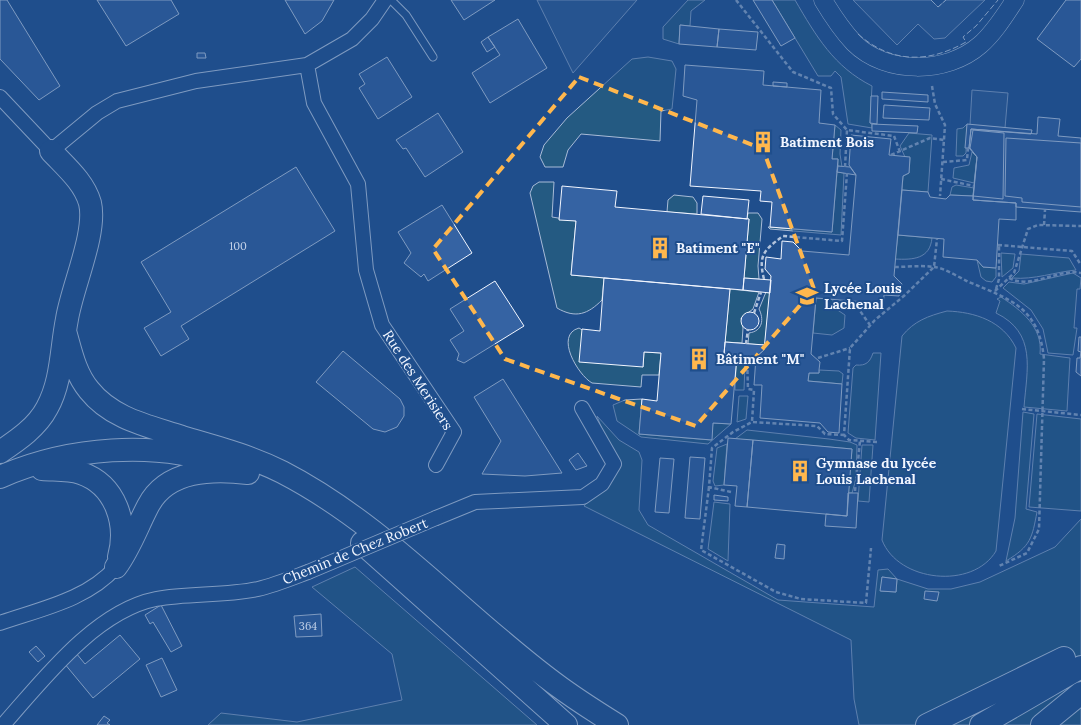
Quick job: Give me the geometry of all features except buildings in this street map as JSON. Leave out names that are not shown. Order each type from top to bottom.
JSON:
[{"type":"highway","points":[[0,452],[34,426],[48,407],[57,385],[65,331],[91,222],[90,204],[84,187],[51,151]]},
{"type":"highway","points":[[65,331],[80,377],[88,390],[104,405],[124,417],[237,454],[297,480],[347,512],[411,562],[555,684],[617,725]]},
{"type":"highway","points":[[0,461],[59,444],[110,437],[174,439],[237,454]]},
{"type":"highway","points":[[0,477],[25,468],[87,453],[133,451],[180,454],[212,461],[248,473],[292,494],[341,526],[377,555],[566,725]]},
{"type":"highway","points":[[25,468],[81,473],[100,483],[116,504],[121,522],[121,547],[116,567]]},
{"type":"highway","points":[[116,567],[131,545],[151,501],[166,485],[182,477],[200,473],[248,473]]},
{"type":"highway","points":[[927,725],[1075,658]]},
{"type":"highway","points":[[958,725],[1075,658]]},
{"type":"highway","points":[[981,725],[1075,658]]},
{"type":"highway","points":[[1042,725],[1081,693]]},
{"type":"street","points":[[0,97],[51,151],[97,113],[117,101],[196,81],[307,65],[352,39],[372,19],[386,0]]},
{"type":"street","points":[[823,0],[854,44],[867,54],[908,67],[931,66],[953,61],[968,53],[990,35],[1016,0]]},
{"type":"street","name":"Rue des Merisiers","points":[[307,65],[314,103],[358,184],[366,270],[382,324],[454,432],[436,465]]},
{"type":"street","name":"Chemin de Chez Robert","points":[[3,725],[61,658],[100,628],[133,607],[156,599],[257,589],[308,572],[475,502],[583,497],[602,484],[614,464],[582,408]]},
{"type":"street","points":[[0,623],[93,588],[116,567]]},
{"type":"lane","points":[[392,0],[406,15],[433,58]]},
{"type":"path","points":[[736,0],[793,72],[831,88],[833,114],[846,130],[845,167]]},
{"type":"path","points":[[932,86],[935,104],[945,126],[940,196]]},
{"type":"path","points":[[846,130],[894,136],[900,152]]},
{"type":"path","points":[[892,155],[930,138],[944,140]]},
{"type":"path","points":[[943,162],[967,160],[968,148]]},
{"type":"path","points":[[764,279],[760,266],[764,250],[783,236],[842,241],[847,174]]},
{"type":"path","points":[[941,179],[974,186]]},
{"type":"path","points":[[1044,225],[1045,210]]},
{"type":"path","points":[[995,291],[1009,278],[1017,266],[1028,229],[1044,225],[1081,226]]},
{"type":"path","points":[[818,358],[850,348],[870,325],[905,295],[934,266],[937,240]]},
{"type":"path","points":[[995,291],[999,279],[999,246],[1072,252],[1081,265]]},
{"type":"path","points":[[895,267],[934,266],[995,291],[1018,304],[1033,320],[1042,338],[1044,359],[1041,411],[1040,528],[1027,552],[999,566]]},
{"type":"path","points":[[1009,278],[1023,282],[1072,271],[1081,273]]},
{"type":"path","points":[[754,313],[761,292]]},
{"type":"path","points":[[854,301],[870,325]]},
{"type":"path","points":[[746,344],[748,329]]},
{"type":"path","points":[[844,435],[850,348]]},
{"type":"path","points":[[747,356],[748,390],[754,390],[752,422]]},
{"type":"path","points":[[1022,409],[1081,415]]},
{"type":"path","points":[[871,548],[866,603],[801,598],[776,592],[701,550],[712,448],[733,432],[752,422],[818,426],[825,434],[844,435],[849,440],[877,442]]},
{"type":"path","points":[[855,491],[860,441]]},
{"type":"path","points":[[709,487],[731,492]]},
{"type":"highlighted area","points":[[579,77],[763,149],[814,289],[696,426],[505,359],[433,249]]},
{"type":"shaded area","points":[[537,0],[637,0],[573,73]]},
{"type":"shaded area","points":[[688,0],[705,0],[691,11],[690,26],[680,25],[679,44],[663,39],[663,27]]},
{"type":"shaded area","points":[[772,0],[795,0],[819,38],[836,60],[847,70],[872,86],[870,123],[872,128],[848,124],[841,77],[835,71],[831,76],[818,76]]},
{"type":"shaded area","points":[[853,0],[931,0],[938,7],[946,0],[985,0],[945,38],[934,39],[918,24],[897,45]]},
{"type":"shaded area","points":[[648,57],[672,61],[676,69],[672,109],[661,111],[660,141],[581,134],[568,150],[563,167],[545,167],[540,157],[544,145],[567,118],[632,59]]},
{"type":"shaded area","points":[[972,90],[1008,93],[1005,128],[970,125]]},
{"type":"shaded area","points":[[967,124],[966,153],[963,156],[956,156],[957,129],[963,128]]},
{"type":"shaded area","points":[[835,125],[841,130],[840,154],[842,167],[838,166],[838,159],[832,159]]},
{"type":"shaded area","points":[[909,133],[932,135],[928,192],[902,190],[903,176],[909,173],[910,158],[905,157],[900,146]]},
{"type":"shaded area","points":[[972,152],[977,157],[974,183],[953,178],[954,168],[969,165]]},
{"type":"shaded area","points":[[837,172],[844,173],[841,235],[770,229],[768,227],[832,232]]},
{"type":"shaded area","points":[[539,182],[554,182],[552,217],[576,221],[571,275],[604,278],[602,300],[587,312],[576,314],[557,308],[530,193],[533,186]]},
{"type":"shaded area","points":[[956,185],[974,188],[973,196],[950,195],[952,187]]},
{"type":"shaded area","points":[[674,195],[693,197],[697,203],[697,214],[667,212],[668,200]]},
{"type":"shaded area","points":[[748,213],[758,213],[762,219],[758,266],[759,279],[744,278]]},
{"type":"shaded area","points":[[898,235],[932,238],[931,245],[919,257],[895,259]]},
{"type":"shaded area","points":[[1001,253],[1015,254],[1013,268],[1002,277]]},
{"type":"shaded area","points":[[1021,254],[1069,258],[1076,270],[1036,277],[1012,278],[1019,271]]},
{"type":"shaded area","points":[[977,260],[983,267],[996,268],[996,277],[992,282],[986,281],[981,277]]},
{"type":"shaded area","points":[[1073,273],[1081,278],[1080,289],[1077,289],[1074,328],[1077,328],[1073,355],[1048,353],[1043,329],[1031,310],[1003,288],[1009,282],[1024,284]]},
{"type":"shaded area","points":[[730,289],[759,292],[753,309],[741,318],[743,328],[742,343],[725,342]]},
{"type":"shaded area","points":[[766,292],[770,293],[765,345],[748,344],[749,333],[754,332],[760,327],[762,317],[759,309]]},
{"type":"shaded area","points":[[1001,297],[1029,320],[1038,336],[1040,354],[1070,358],[1067,411],[1024,407],[1027,366],[1024,342],[1018,331],[1009,321],[996,313],[1000,301],[997,299]]},
{"type":"shaded area","points":[[816,298],[833,299],[833,307],[845,315],[844,328],[832,335],[813,333]]},
{"type":"shaded area","points":[[947,311],[968,313],[987,320],[1004,331],[1016,348],[996,551],[985,563],[971,572],[954,576],[936,576],[919,572],[903,565],[891,554],[882,540],[902,336],[911,326]]},
{"type":"shaded area","points":[[579,328],[643,367],[644,352],[661,353],[659,375],[642,375],[641,387],[592,383],[586,379],[575,364],[568,346],[572,332]]},
{"type":"shaded area","points":[[873,353],[881,353],[875,440],[856,438],[848,433],[853,368],[856,365],[867,363]]},
{"type":"shaded area","points":[[736,365],[745,365],[744,390],[735,390]]},
{"type":"shaded area","points":[[819,370],[839,371],[843,374],[842,384],[808,381],[809,373],[819,373]]},
{"type":"shaded area","points":[[739,396],[748,396],[746,419],[737,422]]},
{"type":"shaded area","points":[[642,399],[639,434],[711,440],[713,423],[731,424],[708,444],[641,437],[617,421],[613,405],[625,400]]},
{"type":"shaded area","points":[[1023,412],[1034,414],[1026,509],[1037,512],[1034,529],[1029,541],[1021,551],[1006,561],[1015,518]]},
{"type":"shaded area","points":[[1037,414],[1081,419],[1081,511],[1029,507]]},
{"type":"shaded area","points":[[597,416],[619,440],[639,452],[642,460],[639,510],[648,525],[778,600],[874,607],[878,570],[888,569],[897,579],[928,589],[951,589],[980,582],[1055,547],[1081,519],[1081,725],[859,725],[854,699],[851,640],[584,506],[616,466]],"holes":[[[882,577],[897,579],[896,592],[881,591]]]},
{"type":"shaded area","points":[[747,430],[829,439],[857,445],[856,479],[852,493],[848,493],[852,449],[735,439]]},
{"type":"shaded area","points":[[727,444],[724,485],[715,486],[713,481],[717,448]]},
{"type":"shaded area","points":[[862,445],[873,445],[869,502],[858,501]]},
{"type":"shaded area","points":[[714,502],[730,504],[728,561],[708,549]]},
{"type":"shaded area","points":[[355,567],[537,725],[208,725],[221,713],[297,722],[402,700],[392,654],[312,587]]},
{"type":"fence","points":[[931,0],[938,7],[946,0]]},
{"type":"fence","points":[[858,34],[871,44],[897,55],[925,57],[938,54],[966,42],[963,37],[976,26],[998,0]]},
{"type":"place","name":"Batiment Bois","points":[[763,142]]},
{"type":"place","name":"Batiment \"E\"","points":[[660,248]]},
{"type":"place","name":"Lycée Louis Lachenal","points":[[807,296]]},
{"type":"place","name":"Bâtiment \"M\"","points":[[699,359]]},
{"type":"place","name":"Gymnase du lycée Louis Lachenal","points":[[800,471]]}]
